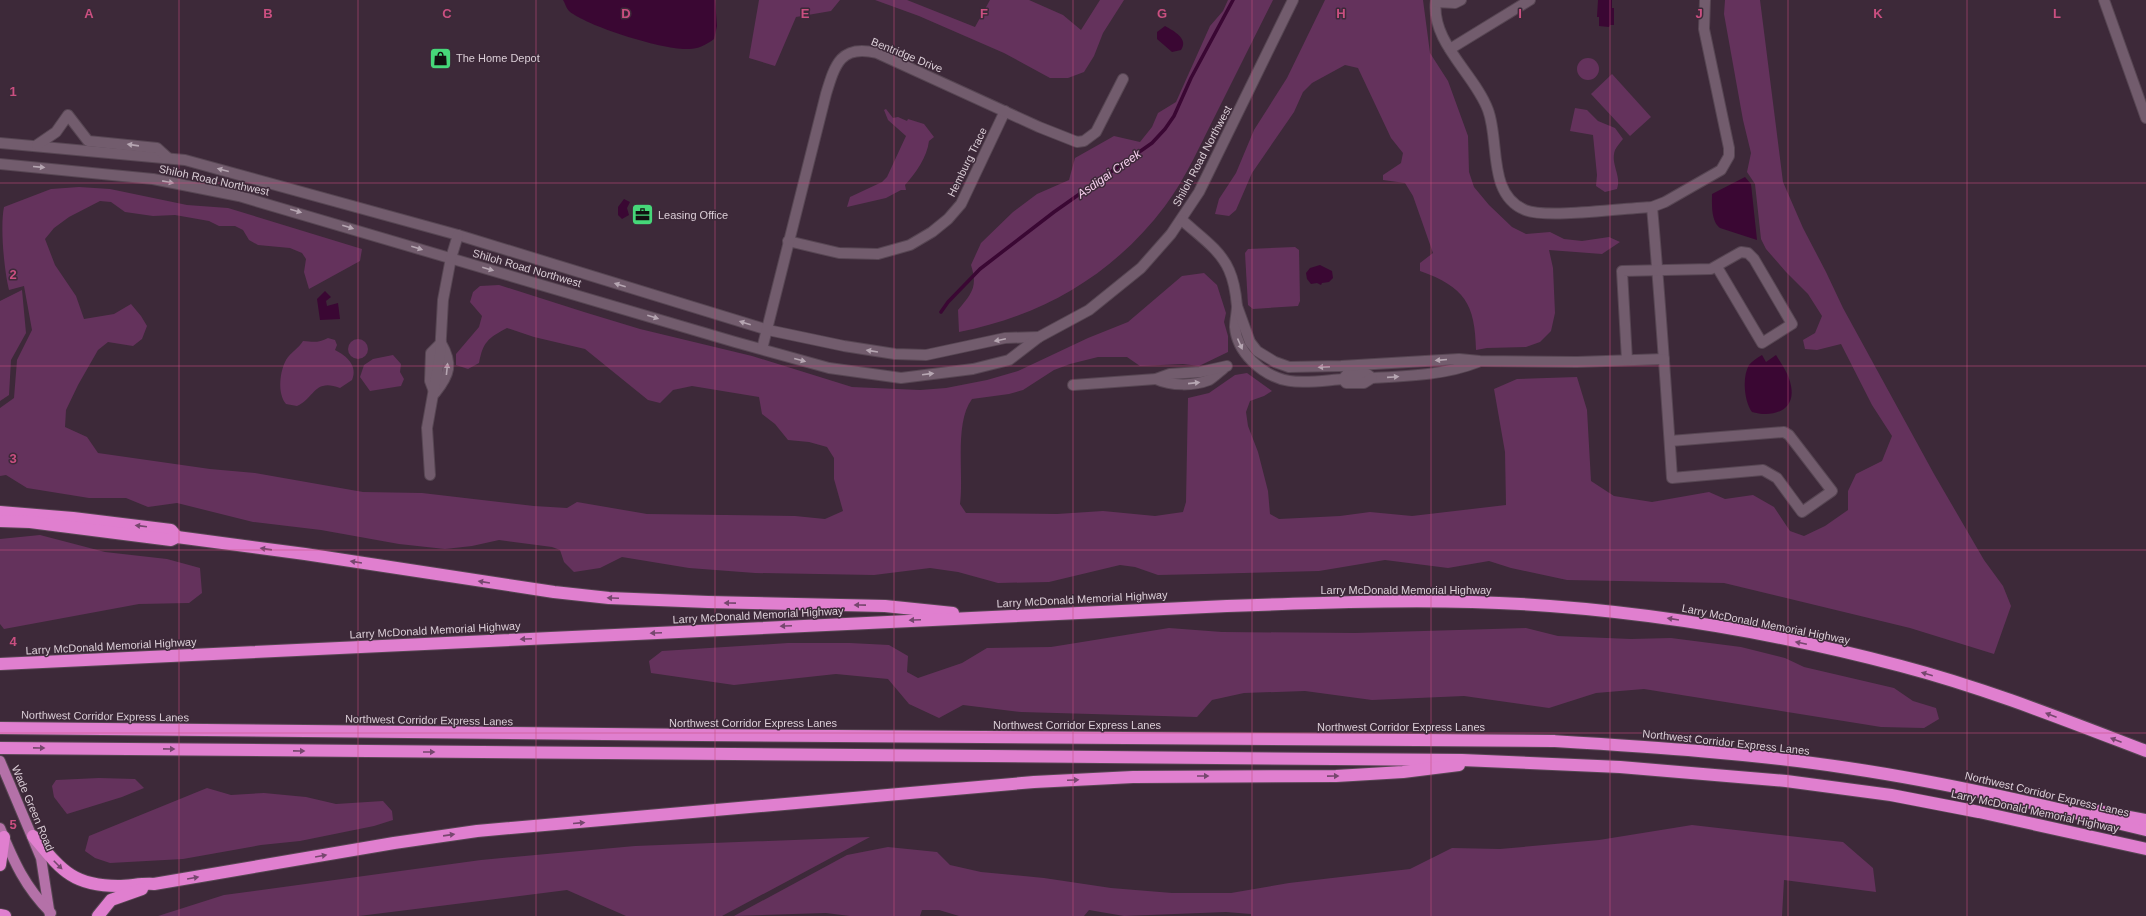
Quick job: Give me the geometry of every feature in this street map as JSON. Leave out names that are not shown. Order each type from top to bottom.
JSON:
[{"type":"highway","points":[[0,512],[72,518],[170,530],[177,538]]},
{"type":"highway","points":[[0,521],[38,523],[171,540],[177,538],[305,554],[554,592],[663,601],[885,606],[982,617]]},
{"type":"highway","name":"Larry McDonald Memorial Highway","points":[[0,664],[982,617],[1374,601],[1490,603],[1577,608],[1666,618],[1742,630],[1902,666],[1995,694],[2146,751]]},
{"type":"highway","name":"Northwest Corridor Express Lanes","points":[[0,728],[804,736],[1553,741],[1680,749],[1847,768],[1989,792],[2146,830]]},
{"type":"highway","name":"Larry McDonald Memorial Highway","points":[[0,748],[1484,761],[1620,767],[1793,782],[1891,795],[1979,812],[2146,850]]},
{"type":"highway","points":[[33,836],[61,868],[81,881],[98,885],[118,886],[154,884],[394,843],[477,831],[1034,782],[1133,777],[1371,774],[1442,768],[1484,761]]},
{"type":"highway","points":[[1989,792],[2146,820]]},
{"type":"highway","points":[[0,865],[2,832]]},
{"type":"highway","points":[[98,916],[111,900],[154,884]]},
{"type":"highway","points":[[0,915],[5,916]]},
{"type":"main road","name":"Wade Green Road","points":[[0,761],[33,836],[45,875],[52,915]]},
{"type":"main road","name":"Wade Green Road","points":[[2,832],[14,863],[24,882],[52,915]]},
{"type":"street","name":"Shiloh Road Northwest","points":[[0,164],[153,179],[239,196],[828,368],[901,378],[973,369],[1009,360],[1039,337],[1089,310],[1109,295],[1154,256],[1182,220],[1223,146],[1293,0]]},
{"type":"street","points":[[1461,0],[1455,3],[1436,1],[1437,20],[1450,49],[1483,98],[1489,111],[1495,136],[1499,178],[1503,189],[1516,205],[1525,210],[1545,214],[1652,207],[1665,202],[1722,170],[1729,156],[1729,148],[1704,29],[1705,0]]},
{"type":"street","points":[[1450,49],[1530,0]]},
{"type":"street","points":[[2104,0],[2146,118]]},
{"type":"street","name":"Bentridge Drive","points":[[762,349],[768,330],[788,241],[832,73],[840,60],[849,53],[863,50],[878,53],[1071,141],[1084,141],[1096,132],[1123,79]]},
{"type":"street","name":"Hemburg Trace","points":[[788,241],[839,253],[878,254],[910,245],[926,236],[948,219],[961,204],[1005,111]]},
{"type":"street","points":[[37,145],[56,132],[68,115],[88,141],[157,148],[168,158]]},
{"type":"street","name":"Shiloh Road Northwest","points":[[0,143],[37,145],[185,160],[321,196],[458,235],[768,330],[844,346],[895,354],[926,355],[1005,338],[1039,337]]},
{"type":"street","points":[[1652,207],[1658,269],[1672,478],[1763,470],[1777,478],[1802,512],[1832,491],[1789,434],[1784,432],[1670,441]]},
{"type":"street","points":[[1182,220],[1223,259],[1232,279],[1237,306],[1246,334],[1254,346],[1275,362],[1289,367],[1341,366],[1459,359],[1480,361],[1664,359]]},
{"type":"street","points":[[430,475],[427,428],[435,393],[446,378],[449,356],[441,343],[443,300],[451,258],[458,235]]},
{"type":"street","points":[[1627,360],[1622,271],[1711,269],[1717,267],[1741,252],[1748,253],[1754,259],[1792,324],[1762,343],[1717,267]]},
{"type":"street","points":[[1237,306],[1235,326],[1238,343],[1246,356],[1267,374],[1281,380],[1296,383],[1343,379],[1347,374],[1367,374],[1372,378],[1459,370],[1480,361]]},
{"type":"street","points":[[435,393],[430,381],[431,353],[441,343]]},
{"type":"street","points":[[1073,385],[1156,379],[1170,374],[1200,372],[1227,366],[1210,379],[1195,384],[1163,382],[1156,379]]},
{"type":"shaded area","points":[[563,0],[715,0],[717,26],[714,39],[708,43],[696,48],[678,49],[645,42],[592,24],[569,11]]},
{"type":"shaded area","points":[[759,0],[840,0],[831,11],[796,17],[775,66],[749,58]]},
{"type":"shaded area","points":[[875,0],[907,0],[975,27],[990,0],[1029,0],[1063,15],[1081,30],[1100,0],[1124,0],[1103,33],[1094,56],[1084,72],[1068,78],[1050,78],[1004,53],[919,16]]},
{"type":"shaded area","points":[[1228,0],[1273,0],[1180,184],[1145,231],[1123,253],[1074,289],[1019,315],[990,325],[959,332],[958,310],[967,299],[974,284],[971,265],[981,243],[1013,212],[1037,194],[1069,180],[1075,158],[1114,136],[1140,142],[1152,127],[1158,113],[1176,102],[1210,26],[1223,11]]},
{"type":"shaded area","points":[[1325,0],[1423,0],[1430,53],[1448,81],[1468,136],[1469,172],[1474,187],[1489,205],[1512,227],[1526,234],[1550,232],[1564,239],[1582,241],[1609,237],[1620,242],[1602,254],[1549,250],[1553,268],[1555,313],[1551,331],[1540,342],[1526,347],[1487,348],[1476,350],[1473,320],[1470,309],[1464,299],[1448,284],[1420,271],[1420,263],[1433,253],[1413,196],[1405,183],[1383,180],[1383,175],[1401,163],[1403,153],[1391,138],[1358,68],[1345,65],[1312,83],[1303,92],[1294,112],[1252,173],[1236,210],[1229,216],[1215,214],[1219,199],[1236,173],[1254,130],[1287,78]]},
{"type":"shaded area","points":[[1598,0],[1612,0],[1612,8],[1614,8],[1614,25],[1610,25],[1609,27],[1599,26],[1599,17],[1597,17]]},
{"type":"shaded area","points":[[1725,0],[1760,0],[1783,182],[1803,228],[1843,308],[1934,474],[1984,560],[2003,586],[2011,606],[1994,654],[1910,628],[1724,583],[1567,580],[1511,568],[1489,561],[1448,568],[1385,560],[1319,571],[1158,575],[1135,567],[1120,565],[1049,582],[998,583],[958,572],[930,568],[874,575],[755,573],[689,568],[622,557],[600,568],[574,572],[564,562],[560,550],[552,547],[499,540],[472,546],[445,549],[399,544],[321,530],[253,522],[177,503],[148,507],[126,498],[89,498],[27,488],[6,475],[0,476],[0,408],[14,398],[17,360],[32,330],[24,286],[9,290],[3,248],[2,225],[4,207],[51,189],[79,187],[110,189],[187,205],[228,208],[362,249],[360,261],[309,289],[304,272],[306,259],[302,253],[290,248],[258,245],[249,240],[243,230],[235,226],[219,226],[209,221],[175,215],[153,216],[125,212],[111,202],[100,201],[69,217],[54,228],[45,239],[55,265],[76,296],[84,319],[114,314],[131,304],[147,326],[142,339],[133,346],[108,342],[98,350],[66,410],[65,427],[87,437],[98,453],[210,469],[255,473],[363,492],[422,493],[534,506],[567,508],[577,502],[647,514],[795,516],[825,519],[843,511],[834,479],[834,458],[827,447],[809,442],[788,440],[775,424],[762,414],[759,397],[692,386],[673,390],[660,403],[648,400],[585,349],[534,337],[507,328],[487,341],[482,350],[479,363],[468,369],[456,365],[456,354],[479,327],[482,316],[470,302],[473,292],[480,286],[499,285],[640,329],[752,356],[852,387],[920,390],[946,388],[987,380],[1018,371],[1088,338],[1128,322],[1182,276],[1204,273],[1217,285],[1226,313],[1224,322],[1228,336],[1228,352],[1199,366],[1183,364],[1140,366],[1127,357],[1098,357],[1070,364],[1054,370],[1023,390],[1009,394],[972,399],[966,409],[961,435],[960,504],[966,513],[1057,514],[1103,511],[1155,516],[1183,512],[1186,502],[1188,398],[1209,393],[1235,375],[1247,373],[1272,391],[1264,396],[1250,401],[1246,412],[1248,426],[1258,452],[1268,491],[1270,514],[1279,519],[1340,516],[1370,512],[1412,516],[1506,505],[1505,452],[1494,389],[1517,379],[1577,377],[1587,410],[1591,481],[1614,496],[1652,502],[1709,492],[1725,499],[1753,495],[1774,507],[1790,531],[1804,536],[1825,526],[1848,510],[1848,491],[1856,474],[1882,461],[1892,436],[1872,405],[1841,344],[1817,350],[1805,349],[1803,340],[1815,333],[1822,316],[1808,294],[1766,249],[1761,239],[1755,184],[1747,172],[1751,153],[1743,120],[1724,14]]},
{"type":"shaded area","points":[[1165,26],[1182,39],[1183,46],[1181,50],[1172,52],[1157,39],[1157,32]]},
{"type":"shaded area","points":[[1588,58],[1596,61],[1599,69],[1596,77],[1588,80],[1580,77],[1577,69],[1580,61]]},
{"type":"shaded area","points":[[1612,74],[1651,117],[1630,136],[1591,94]]},
{"type":"shaded area","points":[[1575,108],[1587,110],[1598,121],[1615,128],[1623,139],[1615,150],[1614,155],[1618,179],[1617,189],[1605,192],[1596,186],[1597,175],[1593,135],[1570,131]]},
{"type":"shaded area","points":[[886,109],[893,118],[898,117],[907,121],[908,119],[924,124],[934,137],[929,141],[926,153],[920,164],[905,185],[906,190],[901,190],[886,198],[847,207],[850,197],[882,182],[887,177],[906,136],[888,120],[884,110]]},
{"type":"shaded area","points":[[1745,177],[1751,184],[1757,240],[1720,228],[1715,221],[1713,212],[1712,194]]},
{"type":"shaded area","points":[[624,199],[630,202],[627,208],[629,215],[622,219],[618,215],[618,207]]},
{"type":"shaded area","points":[[1295,247],[1299,250],[1300,301],[1298,306],[1253,309],[1248,305],[1245,253],[1248,249]]},
{"type":"shaded area","points":[[1320,265],[1332,271],[1333,278],[1329,282],[1322,283],[1321,285],[1317,283],[1311,284],[1307,279],[1306,273],[1310,268]]},
{"type":"shaded area","points":[[22,290],[26,333],[11,360],[9,395],[0,401],[0,301]]},
{"type":"shaded area","points":[[325,291],[331,297],[326,301],[327,306],[338,303],[340,319],[320,320],[317,299]]},
{"type":"shaded area","points":[[328,338],[335,340],[337,345],[335,350],[344,355],[350,362],[354,370],[352,380],[340,388],[325,385],[320,387],[303,403],[297,406],[286,404],[281,394],[280,382],[282,370],[286,360],[303,341],[313,342]]},
{"type":"shaded area","points":[[354,339],[362,339],[368,345],[368,353],[362,359],[354,359],[348,353],[348,345]]},
{"type":"shaded area","points":[[393,355],[401,364],[400,372],[404,379],[401,386],[370,391],[360,377],[364,365],[373,359]]},
{"type":"shaded area","points":[[1762,355],[1766,362],[1776,355],[1787,374],[1791,386],[1792,395],[1790,401],[1781,411],[1774,413],[1760,414],[1752,412],[1747,402],[1745,376],[1749,365],[1756,358]]},
{"type":"shaded area","points":[[40,535],[105,552],[167,559],[200,568],[202,593],[189,603],[139,604],[4,629],[0,624],[0,539]]},
{"type":"shaded area","points":[[1169,628],[1222,632],[1355,633],[1526,628],[1558,636],[1631,639],[1671,638],[1741,647],[1785,658],[1804,667],[1894,688],[1913,701],[1936,708],[1939,719],[1924,728],[1881,727],[1644,689],[1596,693],[1549,708],[1464,696],[1372,700],[1305,691],[1244,693],[1212,700],[1197,717],[1021,712],[963,705],[939,718],[909,704],[888,679],[836,674],[734,685],[651,673],[649,661],[662,651],[788,643],[850,643],[889,645],[908,656],[907,672],[918,678],[962,663],[987,648],[1051,647]]},
{"type":"shaded area","points":[[99,778],[135,779],[144,788],[122,797],[67,814],[54,797],[52,786],[56,780]]},
{"type":"shaded area","points":[[207,788],[231,795],[264,793],[306,797],[336,804],[383,801],[392,811],[393,820],[374,826],[300,841],[261,845],[183,859],[110,863],[95,858],[85,851],[89,836]]},
{"type":"shaded area","points":[[1692,825],[1843,842],[1873,868],[1876,892],[1784,880],[1782,916],[1251,916],[1251,914],[1226,912],[1124,916],[1089,910],[1084,916],[959,916],[939,910],[922,910],[920,916],[850,916],[826,913],[734,916],[847,855],[888,847],[937,852],[950,865],[981,872],[1044,878],[1111,888],[1172,893],[1231,893],[1289,883],[1410,869],[1452,848],[1500,849],[1599,840]]},
{"type":"shaded area","points":[[870,837],[722,916],[626,916],[567,890],[359,916],[158,916],[224,895],[481,860],[635,846]]},
{"type":"waterway","name":"Asdigai Creek","points":[[941,312],[948,302],[980,269],[1054,212],[1152,143],[1165,129],[1174,116],[1191,78],[1233,0]]},
{"type":"place","name":"The Home Depot","points":[[440,58]]},
{"type":"place","name":"Leasing Office","points":[[643,215]]}]
